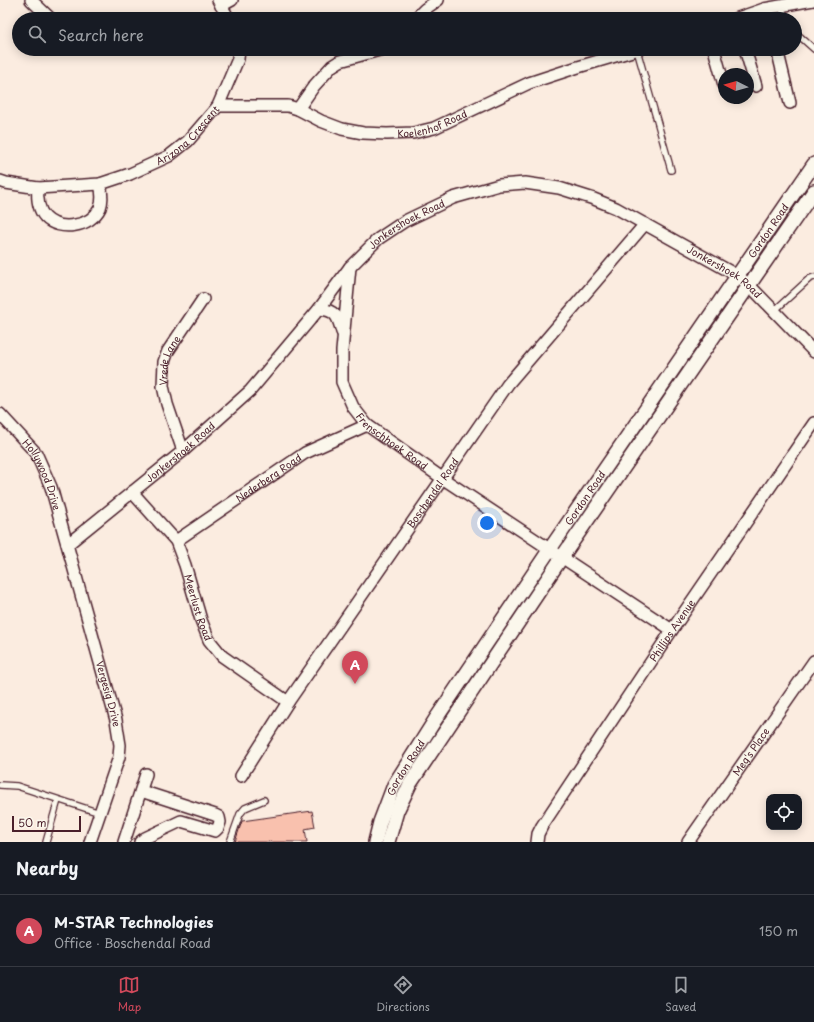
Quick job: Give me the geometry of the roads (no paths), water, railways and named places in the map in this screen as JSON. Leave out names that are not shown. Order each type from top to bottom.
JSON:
[{"type":"street","points":[[31,0],[44,12]]},
{"type":"street","points":[[225,12],[220,3],[232,0]]},
{"type":"street","points":[[422,12],[438,0]]},
{"type":"street","points":[[769,12],[780,6],[813,0]]},
{"type":"street","name":"Arizona Crescent","points":[[0,181],[38,188],[100,184],[130,174],[169,156],[188,141],[218,106],[238,56]]},
{"type":"street","points":[[298,109],[314,86],[332,66],[340,61],[358,56]]},
{"type":"street","name":"Koelenhof Road","points":[[218,106],[288,106],[342,129],[363,133],[413,133],[434,128],[528,83],[615,56]]},
{"type":"street","points":[[716,56],[719,68]]},
{"type":"street","points":[[747,56],[756,86]]},
{"type":"street","points":[[779,56],[790,103]]},
{"type":"street","name":"Gordon Road","points":[[388,842],[394,785],[435,720],[550,549],[814,164]]},
{"type":"street","name":"Jonkershoek Road","points":[[68,544],[183,451],[250,391],[319,309],[350,267],[378,239],[405,221],[453,198],[499,184],[525,183],[559,188],[594,199],[616,208],[738,276],[750,286],[814,352]]},
{"type":"street","points":[[38,188],[38,202],[46,218],[55,224],[71,226],[78,225],[95,216],[100,208],[102,200],[100,184]]},
{"type":"street","name":"Gordon Road","points":[[375,842],[380,822],[410,784],[562,557],[814,191]]},
{"type":"street","name":"Boschendal Road","points":[[241,776],[288,702],[508,384],[645,224]]},
{"type":"street","name":"Frenschhoek Road","points":[[350,267],[342,351],[342,382],[353,407],[367,425],[442,478],[672,630]]},
{"type":"street","name":"Vrede Lane","points":[[183,451],[167,404],[163,386],[164,362],[168,351],[203,299]]},
{"type":"street","points":[[319,309],[329,310],[338,318],[343,340]]},
{"type":"street","name":"Hollywood Drive","points":[[0,414],[36,453],[52,487],[68,544]]},
{"type":"street","name":"Nederberg Road","points":[[176,541],[305,453],[367,425]]},
{"type":"street","name":"Phillips Avenue","points":[[537,842],[538,834],[542,826],[672,630],[812,429]]},
{"type":"street","name":"Meerlust Road","points":[[132,492],[176,541],[185,565],[200,620],[214,648],[222,656],[288,702]]},
{"type":"street","name":"Vergesig Drive","points":[[68,544],[113,705],[120,745],[119,757],[90,842]]},
{"type":"street","name":"Meg's Place","points":[[688,842],[814,661]]},
{"type":"street","points":[[124,842],[146,774]]},
{"type":"street","points":[[140,791],[216,815],[219,817],[220,822],[215,831],[186,822],[179,822],[145,838],[140,842]]},
{"type":"lane","points":[[780,6],[783,12]]},
{"type":"lane","points":[[802,38],[814,49]]},
{"type":"lane","points":[[640,56],[671,170]]},
{"type":"lane","points":[[774,311],[809,279],[814,277]]},
{"type":"lane","points":[[0,785],[17,786],[100,813]]},
{"type":"lane","points":[[46,842],[58,800]]},
{"type":"lane","points":[[230,842],[240,814],[245,808],[264,800]]},
{"type":"place","name":"M-STAR Technologies","points":[[355,684]]}]
